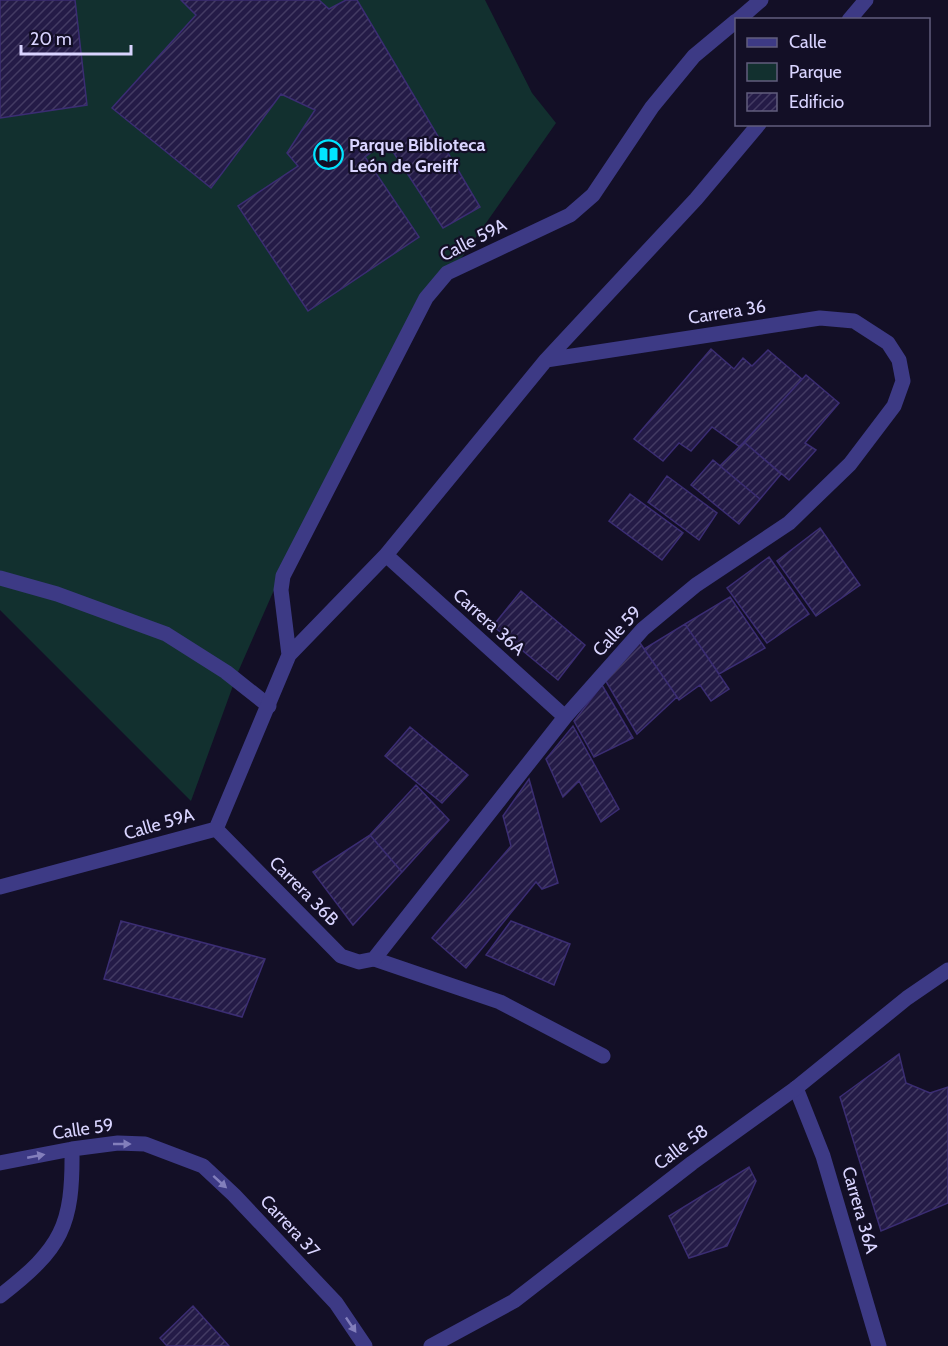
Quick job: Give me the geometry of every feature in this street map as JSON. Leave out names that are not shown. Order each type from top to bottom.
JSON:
[{"type":"street","name":"Calle 59A","points":[[739,18],[761,0]]},
{"type":"street","points":[[851,18],[866,0]]},
{"type":"street","name":"Calle 59A","points":[[289,656],[280,590],[283,576],[426,298],[447,273],[570,215],[593,195],[652,107],[694,56],[735,22]]},
{"type":"street","name":"Calle 59A","points":[[0,887],[216,829],[289,656],[386,555],[546,360],[696,199],[757,126]]},
{"type":"street","name":"Carrera 36","points":[[546,360],[820,318],[854,321],[870,329],[888,343],[899,360]]},
{"type":"street","name":"Calle 59","points":[[374,959],[565,717],[643,629],[696,585],[789,523],[850,464],[894,406],[903,381],[899,360]]},
{"type":"street","name":"Carrera 36A","points":[[386,555],[565,717]]},
{"type":"street","points":[[0,578],[57,594],[166,634],[226,672],[269,706]]},
{"type":"street","name":"Carrera 36B","points":[[216,829],[341,956],[359,962],[374,959],[501,1002],[603,1056]]},
{"type":"street","name":"Calle 58","points":[[431,1346],[514,1301],[692,1163],[796,1088],[907,998],[948,970]]},
{"type":"street","name":"Carrera 36A","points":[[796,1088],[823,1156],[879,1346]]},
{"type":"street","name":"Calle 59","points":[[0,1163],[118,1143],[146,1144],[170,1152]]},
{"type":"street","points":[[0,1296],[30,1273],[65,1225],[73,1194],[72,1149]]},
{"type":"street","name":"Carrera 37","points":[[170,1152],[203,1166],[234,1195],[336,1303],[365,1346]]},
{"type":"green space","points":[[0,0],[485,0],[532,93],[556,123],[402,343],[296,540],[238,672],[191,801],[0,610]]},
{"type":"building","points":[[0,0],[75,0],[87,105],[0,118]]},
{"type":"building","name":"Parque Biblioteca León de Greiff","points":[[181,0],[319,0],[329,9],[346,0],[357,0],[480,207],[443,228],[386,141],[365,157],[419,237],[308,311],[238,206],[298,166],[287,153],[315,110],[281,94],[211,188],[112,108],[196,15]]},
{"type":"building","points":[[711,349],[734,369],[743,358],[752,366],[768,350],[802,379],[740,447],[712,427],[691,451],[679,443],[663,461],[634,439]]},
{"type":"building","points":[[806,375],[839,403],[805,443],[816,450],[789,480],[744,442]]},
{"type":"building","points":[[744,442],[781,474],[760,499],[720,466]]},
{"type":"building","points":[[713,460],[760,499],[739,524],[691,485]]},
{"type":"building","points":[[667,476],[717,513],[699,540],[648,502]]},
{"type":"building","points":[[630,494],[683,533],[662,560],[609,521]]},
{"type":"building","points":[[820,528],[860,585],[816,616],[777,561]]},
{"type":"building","points":[[769,557],[809,614],[767,643],[727,588]]},
{"type":"building","points":[[521,591],[585,645],[558,680],[493,626]]},
{"type":"building","points":[[730,597],[765,648],[719,674],[685,624]]},
{"type":"building","points":[[685,624],[729,689],[711,701],[700,685],[679,700],[644,649]]},
{"type":"building","points":[[638,640],[677,697],[637,734],[604,678]]},
{"type":"building","points":[[602,685],[633,738],[594,757],[574,721]]},
{"type":"building","points":[[573,726],[619,809],[601,822],[579,781],[563,797],[546,759]]},
{"type":"building","points":[[410,727],[468,775],[442,803],[385,756]]},
{"type":"building","points":[[529,779],[558,883],[542,889],[536,882],[466,968],[432,938],[511,846],[503,816]]},
{"type":"building","points":[[416,785],[449,820],[402,872],[370,835]]},
{"type":"building","points":[[370,835],[402,872],[353,925],[313,872]]},
{"type":"building","points":[[121,921],[265,959],[242,1017],[104,979]]},
{"type":"building","points":[[511,921],[570,944],[554,985],[486,955]]},
{"type":"building","points":[[899,1054],[906,1083],[930,1093],[948,1087],[948,1203],[881,1231],[840,1097]]},
{"type":"building","points":[[749,1167],[756,1181],[727,1246],[689,1258],[669,1216]]},
{"type":"building","points":[[193,1306],[229,1346],[167,1346],[160,1338]]},
{"type":"place","name":"Parque Biblioteca León de Greiff","points":[[328,155]]}]
